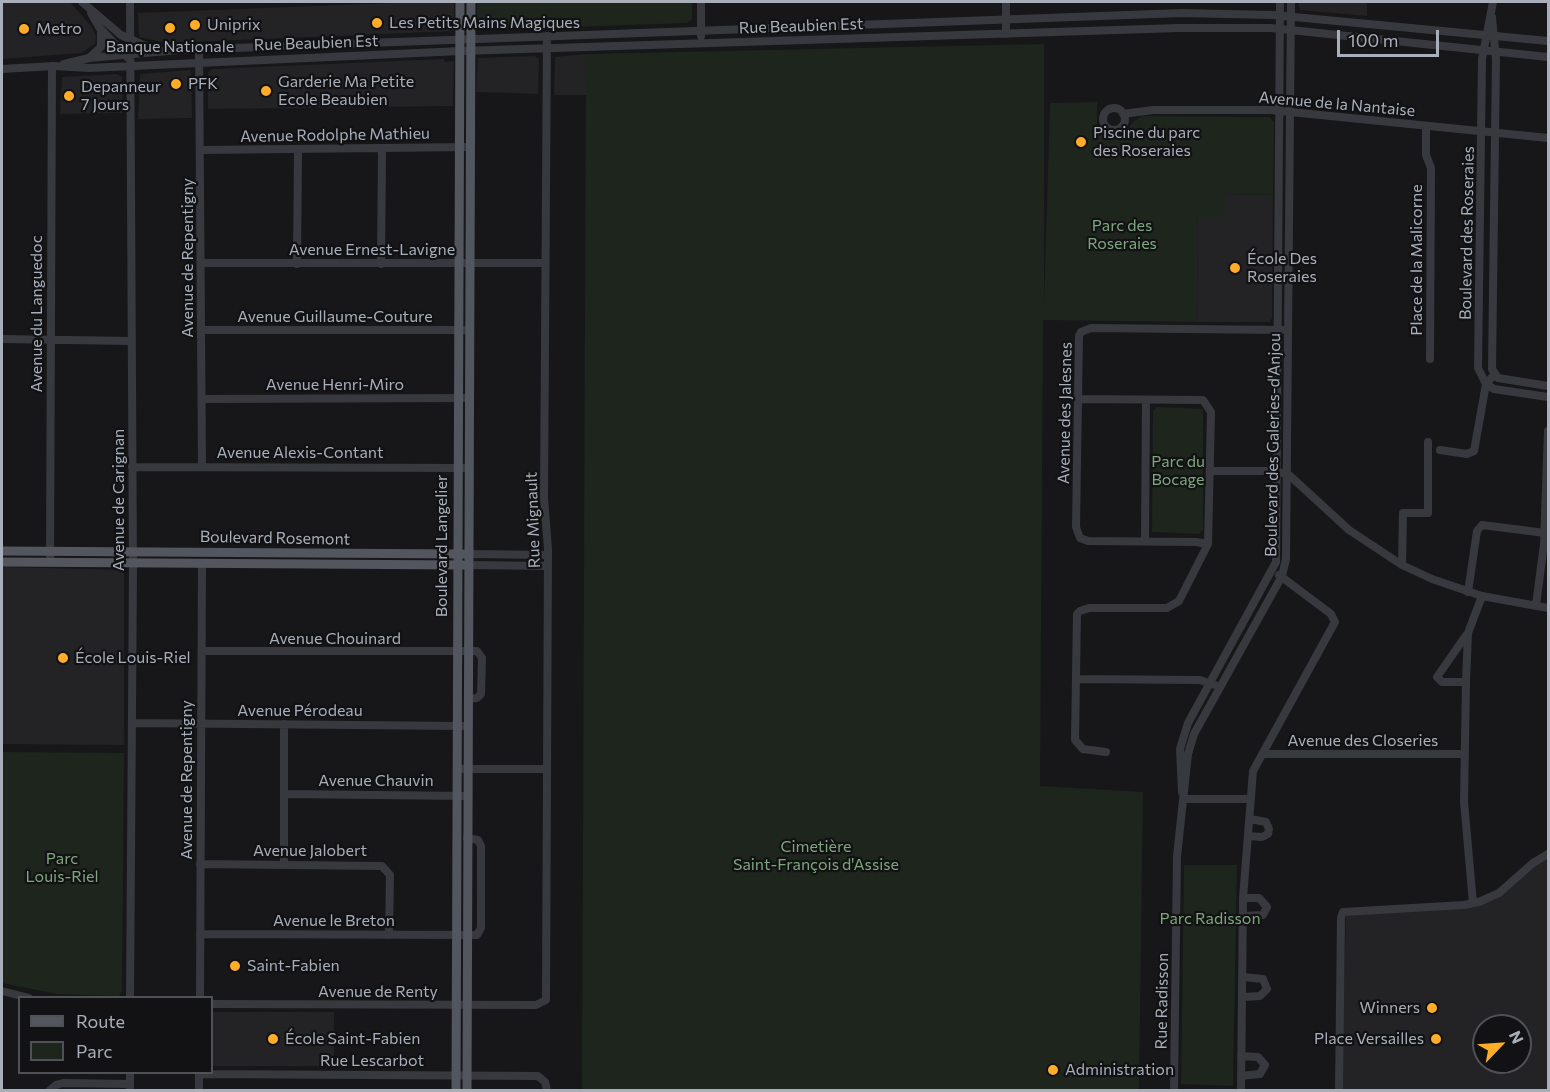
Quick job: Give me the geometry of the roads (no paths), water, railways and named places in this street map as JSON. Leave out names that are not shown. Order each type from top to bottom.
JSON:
[{"type":"main road","name":"Boulevard Langelier","points":[[460,2],[466,38],[471,50],[464,147]]},
{"type":"main road","name":"Boulevard Langelier","points":[[456,1090],[457,330],[463,263],[464,147],[460,51],[466,38],[471,2]]},
{"type":"main road","name":"Boulevard Langelier","points":[[463,263],[468,330],[467,1090]]},
{"type":"main road","name":"Boulevard Rosemont","points":[[2,551],[469,554]]},
{"type":"main road","name":"Boulevard Rosemont","points":[[2,562],[468,565]]},
{"type":"street","name":"Avenue de Carignan","points":[[130,2],[133,552],[130,996]]},
{"type":"street","points":[[701,2],[702,43]]},
{"type":"street","points":[[1006,2],[1006,34]]},
{"type":"street","name":"Boulevard des Galeries-d'Anjou","points":[[1184,799],[1179,767],[1180,749],[1188,723],[1272,572],[1277,554],[1280,2]]},
{"type":"street","name":"Boulevard des Galeries-d'Anjou","points":[[1184,799],[1191,741],[1282,576],[1287,547],[1292,2]]},
{"type":"street","name":"Boulevard des Roseraies","points":[[1486,384],[1478,368],[1482,50],[1493,2]]},
{"type":"street","name":"Rue Beaubien Est","points":[[84,4],[130,39],[168,51]]},
{"type":"street","points":[[84,4],[99,27],[130,60]]},
{"type":"street","name":"Rue Beaubien Est","points":[[2,69],[53,66],[89,68],[168,51],[1147,14],[1227,13],[1280,16],[1548,41]]},
{"type":"street","points":[[1147,14],[1149,29]]},
{"type":"street","name":"Boulevard des Roseraies","points":[[1491,17],[1496,52],[1494,375]]},
{"type":"street","points":[[923,24],[923,36]]},
{"type":"street","points":[[89,58],[101,47],[99,27]]},
{"type":"street","name":"Rue Beaubien Est","points":[[53,66],[89,58],[200,62],[471,50],[1149,29],[1281,29],[1548,57]]},
{"type":"street","name":"Rue Mignault","points":[[544,1002],[547,994],[548,555],[544,498],[544,263],[547,36]]},
{"type":"street","points":[[327,44],[328,56]]},
{"type":"street","points":[[252,47],[252,60]]},
{"type":"street","name":"Avenue de Repentigny","points":[[200,50],[202,466]]},
{"type":"street","name":"Avenue du Languedoc","points":[[50,563],[53,66]]},
{"type":"street","name":"Avenue de la Nantaise","points":[[1124,114],[1154,110],[1279,110],[1548,138]]},
{"type":"street","name":"Place de la Malicorne","points":[[1426,126],[1426,154],[1431,168],[1430,359]]},
{"type":"street","name":"Avenue Rodolphe Mathieu","points":[[201,150],[464,147]]},
{"type":"street","points":[[381,264],[382,149]]},
{"type":"street","points":[[297,264],[298,150]]},
{"type":"street","name":"Avenue Ernest-Lavigne","points":[[201,264],[544,263]]},
{"type":"street","name":"Avenue des Jalesnes","points":[[1208,544],[1088,541],[1080,538],[1076,527],[1079,336],[1086,329],[1289,330]]},
{"type":"street","name":"Avenue Guillaume-Couture","points":[[201,330],[468,330]]},
{"type":"street","points":[[2,339],[131,341]]},
{"type":"street","points":[[1440,450],[1467,454],[1474,451],[1486,384],[1494,375],[1498,378],[1548,386]]},
{"type":"street","points":[[1486,384],[1494,389],[1548,397]]},
{"type":"street","name":"Avenue Henri-Miro","points":[[202,399],[468,398]]},
{"type":"street","points":[[1078,399],[1203,400],[1208,403],[1211,412],[1208,544],[1182,596],[1174,606],[1161,609],[1089,608],[1080,611],[1076,620],[1077,745],[1083,749],[1106,752]]},
{"type":"street","points":[[1145,541],[1146,400]]},
{"type":"street","points":[[1536,605],[1545,533],[1548,431]]},
{"type":"street","points":[[1402,565],[1403,513],[1428,513],[1428,442]]},
{"type":"street","name":"Avenue Alexis-Contant","points":[[132,467],[468,468]]},
{"type":"street","points":[[1210,471],[1288,474],[1349,530],[1402,565],[1468,592],[1548,608]]},
{"type":"street","points":[[1468,592],[1477,531],[1482,525],[1545,533]]},
{"type":"street","name":"Boulevard Rosemont","points":[[469,554],[548,555]]},
{"type":"street","name":"Avenue de Repentigny","points":[[200,996],[202,564]]},
{"type":"street","name":"Boulevard Rosemont","points":[[468,565],[548,566]]},
{"type":"street","points":[[1241,1090],[1243,898],[1253,771],[1335,626],[1331,614],[1282,576],[1272,572]]},
{"type":"street","points":[[1466,682],[1442,682],[1437,677],[1467,633],[1482,596]]},
{"type":"street","points":[[1467,633],[1464,802],[1473,903]]},
{"type":"street","name":"Avenue Chouinard","points":[[201,651],[468,652]]},
{"type":"street","points":[[1076,679],[1200,680],[1220,687]]},
{"type":"street","name":"Avenue Pérodeau","points":[[132,723],[468,726]]},
{"type":"street","points":[[284,864],[285,724]]},
{"type":"street","name":"Avenue des Closeries","points":[[1263,754],[1464,754]]},
{"type":"street","name":"Avenue Chauvin","points":[[457,768],[547,770]]},
{"type":"street","name":"Avenue Chauvin","points":[[285,794],[468,796]]},
{"type":"street","points":[[1184,799],[1251,799]]},
{"type":"street","name":"Rue Radisson","points":[[1174,1090],[1178,856],[1184,799]]},
{"type":"street","points":[[1248,836],[1262,837],[1268,834],[1269,829],[1266,822],[1250,819]]},
{"type":"street","points":[[467,838],[478,840],[481,846],[481,931],[477,935],[467,936]]},
{"type":"street","points":[[1339,1090],[1341,918],[1343,912],[1473,903],[1499,893],[1533,863],[1548,854]]},
{"type":"street","name":"Avenue Jalobert","points":[[200,864],[386,867],[390,875],[389,935]]},
{"type":"street","points":[[1243,898],[1259,898],[1267,907],[1263,915],[1243,916]]},
{"type":"street","name":"Avenue le Breton","points":[[200,934],[467,936]]},
{"type":"street","points":[[1242,977],[1263,979],[1267,989],[1260,996],[1243,997]]},
{"type":"street","points":[[2,991],[21,996]]},
{"type":"street","name":"Avenue de Renty","points":[[213,1004],[536,1005],[544,1002]]},
{"type":"street","points":[[1241,1056],[1258,1057],[1265,1065],[1260,1074],[1241,1076]]},
{"type":"street","name":"Rue Lescarbot","points":[[213,1073],[538,1076],[543,1079],[547,1090]]},
{"type":"street","points":[[199,1074],[199,1090]]},
{"type":"street","points":[[50,1090],[59,1083],[129,1087]]},
{"type":"place","name":"Les Petits Mains Magiques","points":[[377,23]]},
{"type":"place","name":"Uniprix","points":[[195,25]]},
{"type":"place","name":"Banque Nationale","points":[[170,28]]},
{"type":"place","name":"Metro","points":[[24,29]]},
{"type":"place","name":"PFK","points":[[176,84]]},
{"type":"place","name":"Garderie Ma Petite Ecole Beaubien","points":[[266,91]]},
{"type":"place","name":"Depanneur 7 Jours","points":[[69,96]]},
{"type":"place","name":"Piscine du parc des Roseraies","points":[[1081,142]]},
{"type":"place","name":"École Des Roseraies","points":[[1235,268]]},
{"type":"place","name":"École Louis-Riel","points":[[63,658]]},
{"type":"place","name":"Saint-Fabien","points":[[235,966]]},
{"type":"place","name":"Winners","points":[[1432,1008]]},
{"type":"place","name":"École Saint-Fabien","points":[[273,1039]]},
{"type":"place","name":"Place Versailles","points":[[1436,1039]]},
{"type":"place","name":"Administration","points":[[1053,1070]]},
{"type":"park label","name":"Parc des Roseraies","points":[[1122,235]]},
{"type":"park label","name":"Parc du Bocage","points":[[1178,471]]},
{"type":"park label","name":"Cimetière Saint-François d'Assise","points":[[816,856]]},
{"type":"park label","name":"Parc Louis-Riel","points":[[62,868]]},
{"type":"park label","name":"Parc Radisson","points":[[1210,919]]}]
